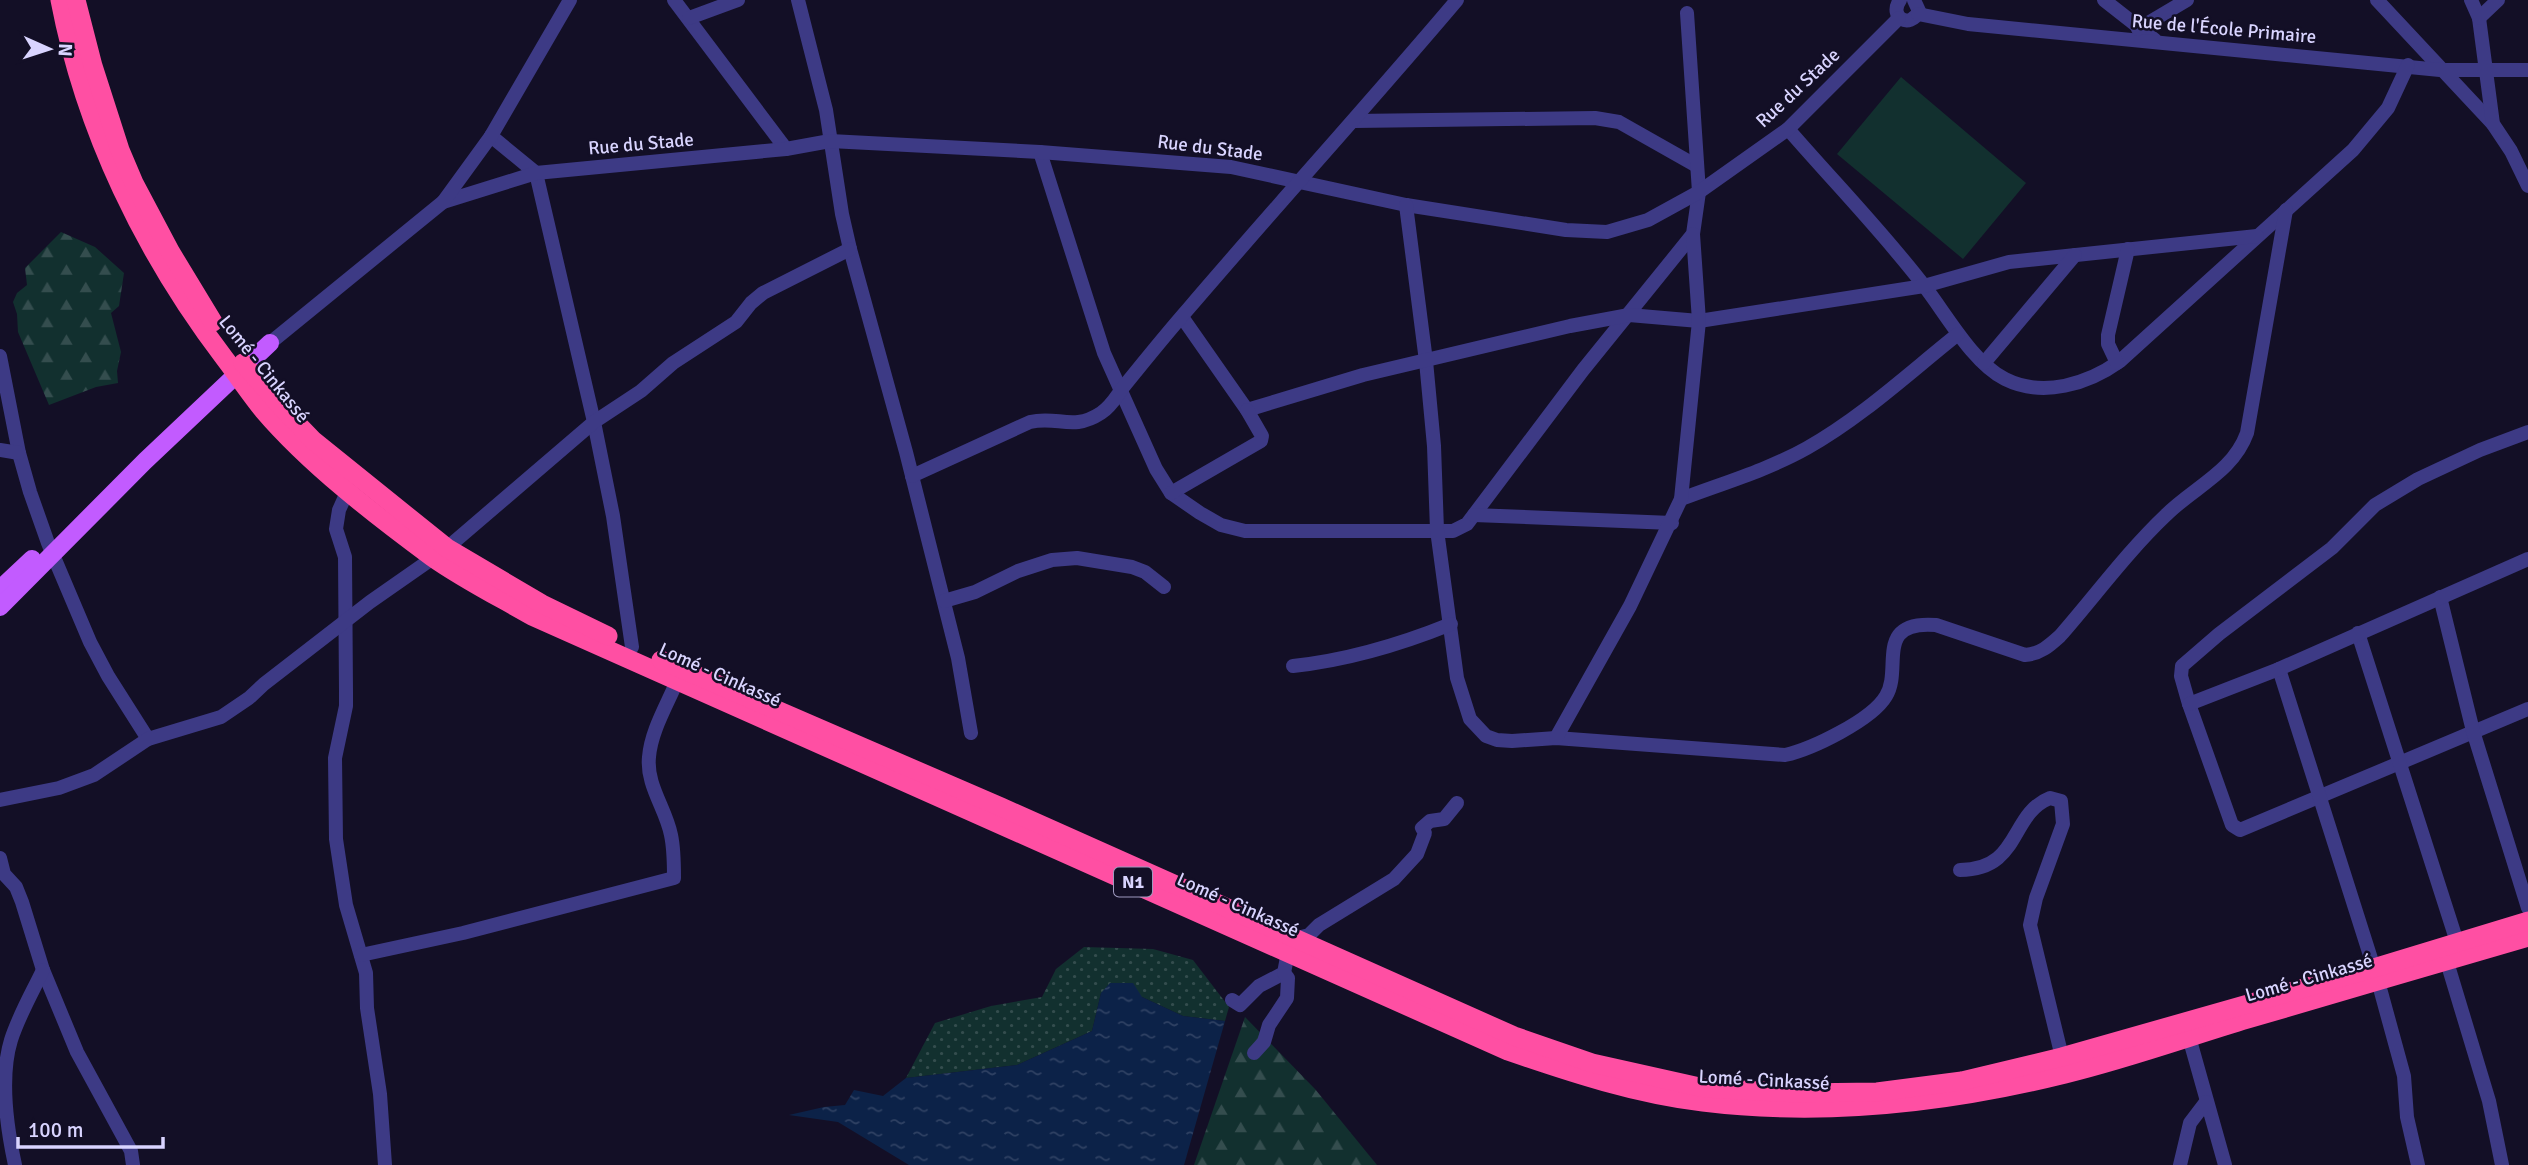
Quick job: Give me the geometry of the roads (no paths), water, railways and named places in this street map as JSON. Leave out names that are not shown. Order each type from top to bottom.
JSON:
[{"type":"highway","name":"Lomé - Cinkassé","points":[[60,0],[80,79],[120,187],[155,255],[194,319],[239,368],[314,441],[440,553]]},
{"type":"highway","name":"Lomé - Cinkassé","points":[[76,0],[112,130],[134,183],[204,311],[281,428],[348,490],[533,616],[630,653],[1001,807],[1508,1051],[1588,1077],[1797,1108],[1878,1106],[1965,1095],[2066,1074],[2189,1037],[2264,1007]]},
{"type":"highway","name":"Lomé - Cinkassé","points":[[630,653],[677,681],[1290,946]]},
{"type":"highway","name":"Lomé - Cinkassé","points":[[2376,975],[2457,942],[2528,921]]},
{"type":"highway","name":"Lomé - Cinkassé","points":[[1703,1095],[1877,1092],[1962,1081],[2264,1007],[2376,975],[2447,962],[2528,937]]},
{"type":"main road","points":[[0,607],[51,549],[186,410],[270,343]]},
{"type":"main road","points":[[0,589],[51,549]]},
{"type":"street","points":[[270,343],[443,202],[491,136],[570,0]]},
{"type":"street","points":[[674,0],[786,149]]},
{"type":"street","points":[[689,18],[738,0]]},
{"type":"street","points":[[798,0],[819,76],[850,249],[944,601],[964,681],[971,733]]},
{"type":"street","points":[[912,476],[1030,422],[1084,422],[1110,407],[1182,317],[1457,0]]},
{"type":"street","points":[[2104,0],[2138,29],[2157,41]]},
{"type":"street","points":[[2138,29],[2187,0]]},
{"type":"street","points":[[2377,0],[2493,124],[2511,151],[2528,186]]},
{"type":"street","points":[[2471,0],[2479,18],[2493,124]]},
{"type":"street","points":[[2479,18],[2498,0]]},
{"type":"street","points":[[1898,5],[1909,21],[1916,4]]},
{"type":"street","name":"Rue de l'École Primaire","points":[[1916,4],[1968,24],[2440,70],[2484,68],[2528,71]]},
{"type":"street","name":"Rue du Stade","points":[[443,202],[536,173],[786,149],[831,141],[1040,152],[1231,167],[1406,205],[1566,230],[1607,232],[1648,220],[1699,192],[1788,129],[1898,5]]},
{"type":"street","points":[[1556,738],[1630,607],[1672,523],[1681,499],[1699,321],[1693,234],[1699,192],[1695,165],[1687,13]]},
{"type":"street","points":[[1788,129],[1924,286],[1958,334],[1992,371],[2014,383],[2058,387],[2082,382],[2117,363],[2286,210],[2366,136],[2388,108],[2408,65]]},
{"type":"street","points":[[1354,121],[1595,118],[1628,126],[1695,165]]},
{"type":"street","points":[[491,136],[536,173],[613,516],[630,653]]},
{"type":"street","points":[[1040,152],[1104,353],[1156,469],[1171,493],[1211,520],[1245,531],[1458,529],[1474,515],[1583,370],[1693,234]]},
{"type":"street","points":[[1406,205],[1426,361],[1434,446],[1437,530],[1457,678],[1464,704],[1478,729],[1486,736],[1505,740],[1556,738],[1785,755],[1815,746],[1878,706],[1887,696],[1890,686],[1891,657],[1895,644],[1909,628],[1921,624],[1936,625],[2025,655],[2045,649],[2060,636],[2166,515],[2232,461],[2247,433],[2286,210]]},
{"type":"street","points":[[1247,410],[1363,374],[1629,315],[1699,321],[1924,286],[2008,262],[2257,236]]},
{"type":"street","points":[[0,800],[59,788],[93,775],[148,739],[221,717],[370,602],[440,553],[594,422],[641,391],[673,363],[736,322],[763,293],[850,249]]},
{"type":"street","points":[[2117,363],[2108,344],[2108,335],[2128,249]]},
{"type":"street","points":[[1984,363],[2075,255]]},
{"type":"street","points":[[1171,493],[1261,441],[1262,436],[1182,317]]},
{"type":"street","points":[[1681,499],[1806,449],[1872,404],[1958,334]]},
{"type":"street","points":[[0,356],[19,453],[51,549],[107,676],[148,739]]},
{"type":"street","points":[[2528,432],[2480,450],[2418,479],[2375,505],[2332,548],[2185,663],[2181,676],[2232,825],[2235,829],[2245,830],[2401,761],[2528,709]]},
{"type":"street","points":[[0,450],[19,453]]},
{"type":"street","points":[[348,490],[339,510],[336,530],[345,557],[346,622],[346,706],[335,758],[337,839],[346,905],[366,974],[366,1008],[380,1094],[385,1165]]},
{"type":"street","points":[[1474,515],[1672,523]]},
{"type":"street","points":[[944,601],[975,592],[1017,570],[1052,559],[1077,558],[1132,567],[1164,586]]},
{"type":"street","points":[[2189,704],[2279,669],[2528,559]]},
{"type":"street","points":[[2440,597],[2473,731],[2528,908]]},
{"type":"street","points":[[1293,666],[1366,654],[1451,624]]},
{"type":"street","points":[[2358,633],[2457,942]]},
{"type":"street","points":[[2279,669],[2376,975],[2402,1067],[2407,1117],[2418,1165]]},
{"type":"street","points":[[361,956],[463,933],[674,878],[671,835],[659,798],[650,781],[649,758],[651,740],[677,681]]},
{"type":"street","points":[[1960,870],[1985,867],[1996,861],[2039,804],[2050,798],[2061,801],[2063,824],[2036,898],[2030,925],[2062,1057]]},
{"type":"street","points":[[1254,1053],[1264,1042],[1269,1025],[1287,998],[1288,978],[1284,972],[1290,946],[1309,935],[1318,925],[1394,879],[1417,854],[1425,833],[1422,828],[1430,821],[1444,819],[1457,803]]},
{"type":"street","points":[[0,858],[2,875],[16,887],[43,970],[77,1052],[131,1151],[133,1165]]},
{"type":"street","points":[[2447,962],[2489,1101],[2502,1165]]},
{"type":"street","points":[[15,1165],[3,1101],[10,1042],[43,970]]},
{"type":"street","points":[[1232,1000],[1240,1004],[1259,985],[1284,972]]},
{"type":"street","points":[[2189,1037],[2225,1165]]},
{"type":"street","points":[[2180,1165],[2190,1123],[2206,1102]]},
{"type":"water","points":[[1110,983],[1133,983],[1142,997],[1183,1016],[1225,1021],[1184,1165],[909,1165],[838,1122],[789,1115],[845,1105],[854,1090],[883,1096],[906,1078],[1017,1065],[1092,1031],[1101,993]]}]
